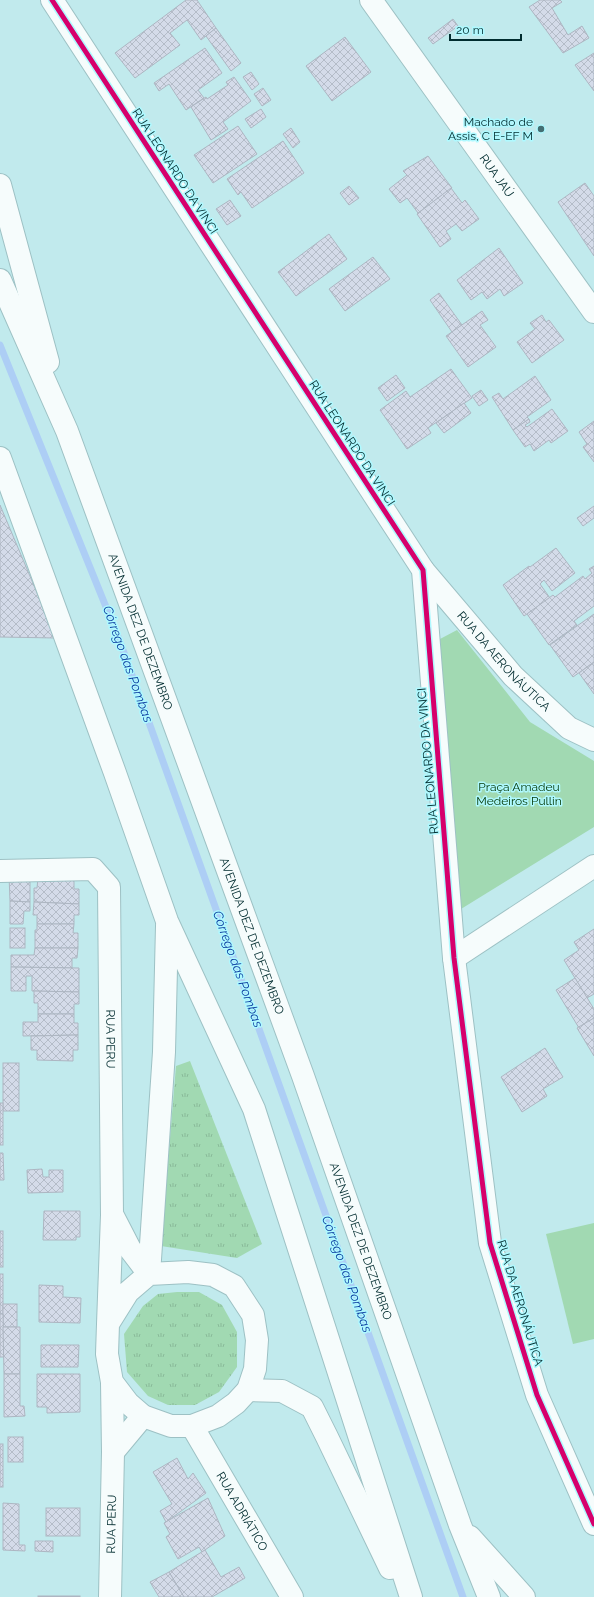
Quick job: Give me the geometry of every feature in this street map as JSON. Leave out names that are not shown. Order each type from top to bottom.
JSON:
[{"type":"main road","name":"RUA LEONARDO DA VINCI","points":[[52,0],[423,570],[454,958]]},
{"type":"main road","name":"RUA JAÚ","points":[[371,0],[594,312]]},
{"type":"main road","points":[[0,185],[67,431]]},
{"type":"main road","name":"AVENIDA DEZ DE DEZEMBRO","points":[[0,280],[67,431],[306,1084],[460,1525],[489,1597]]},
{"type":"main road","points":[[0,458],[167,921],[254,1109],[411,1597]]},
{"type":"main road","name":"RUA DA AERONÁUTICA","points":[[423,570],[513,676],[569,728],[594,740]]},
{"type":"main road","points":[[454,958],[594,866]]},
{"type":"main road","name":"RUA PERU","points":[[0,871],[93,869],[109,887],[112,1215],[107,1354],[112,1382],[113,1452],[110,1597]]},
{"type":"main road","points":[[149,1274],[164,1052],[167,921]]},
{"type":"main road","name":"RUA DA AERONÁUTICA","points":[[454,958],[490,1243],[537,1395],[594,1524]]},
{"type":"main road","name":"RUA PERU","points":[[112,1215],[130,1249],[149,1274]]},
{"type":"main road","points":[[108,1324],[128,1292],[149,1274],[188,1272],[213,1275],[234,1286],[253,1316],[257,1340],[255,1369],[248,1390],[236,1404],[218,1416],[192,1426],[171,1426],[143,1416],[128,1404],[112,1382]]},
{"type":"main road","points":[[248,1390],[282,1391],[312,1407],[404,1597]]},
{"type":"main road","points":[[113,1452],[143,1416]]},
{"type":"main road","name":"RUA ADRIÁTICO","points":[[192,1426],[292,1597]]},
{"type":"main road","points":[[460,1525],[524,1597]]},
{"type":"green space","name":"Praça Amadeu Medeiros Pullin","points":[[457,630],[530,722],[594,761],[594,827],[461,909],[453,824],[440,639]]},
{"type":"green space","points":[[190,1061],[262,1244],[237,1258],[161,1246],[176,1066]]},
{"type":"green space","points":[[594,1223],[594,1339],[573,1344],[546,1234]]},
{"type":"green space","points":[[199,1292],[222,1305],[237,1332],[237,1367],[219,1392],[195,1405],[168,1405],[148,1396],[127,1372],[124,1334],[143,1306],[158,1294]]},
{"type":"building","points":[[186,0],[197,0],[216,28],[201,40],[187,20],[170,33],[180,45],[135,78],[115,53]]},
{"type":"building","points":[[540,0],[560,0],[562,2],[552,8],[568,35],[582,26],[589,38],[563,53],[529,7]]},
{"type":"building","points":[[453,19],[458,26],[433,44],[428,38]]},
{"type":"building","points":[[216,28],[241,63],[231,71],[206,36]]},
{"type":"building","points":[[345,37],[371,72],[332,101],[306,66]]},
{"type":"building","points":[[205,48],[222,73],[198,90],[204,98],[186,110],[169,84],[159,91],[154,83]]},
{"type":"building","points":[[594,53],[594,91],[575,65]]},
{"type":"building","points":[[251,72],[259,84],[252,90],[243,77]]},
{"type":"building","points":[[234,77],[251,101],[223,122],[228,129],[211,140],[191,107],[206,97],[207,99],[228,85],[226,82]]},
{"type":"building","points":[[263,88],[271,100],[262,106],[254,94]]},
{"type":"building","points":[[261,109],[266,117],[251,128],[245,119]]},
{"type":"building","points":[[238,126],[257,154],[213,183],[194,155]]},
{"type":"building","points":[[291,128],[300,142],[293,148],[283,134]]},
{"type":"building","points":[[283,141],[304,173],[252,208],[241,192],[238,195],[227,179]]},
{"type":"building","points":[[428,156],[452,188],[418,213],[407,198],[400,203],[389,189],[407,175],[403,171]]},
{"type":"building","points":[[585,183],[594,196],[594,256],[558,202]]},
{"type":"building","points":[[349,186],[359,198],[349,205],[340,193]]},
{"type":"building","points":[[451,188],[462,203],[465,200],[479,219],[462,231],[456,224],[446,231],[451,239],[440,247],[417,214]]},
{"type":"building","points":[[230,200],[241,216],[227,225],[216,209]]},
{"type":"building","points":[[329,234],[347,259],[296,296],[278,272]]},
{"type":"building","points":[[499,248],[523,283],[504,296],[500,289],[487,299],[482,292],[471,300],[457,280]]},
{"type":"building","points":[[373,257],[390,279],[345,311],[329,289]]},
{"type":"building","points":[[439,293],[462,325],[452,332],[430,300]]},
{"type":"building","points":[[482,311],[488,320],[480,325],[496,347],[468,367],[446,336]]},
{"type":"building","points":[[542,315],[546,322],[549,320],[564,340],[532,363],[517,342],[535,329],[530,323]]},
{"type":"building","points":[[451,369],[472,398],[428,428],[431,433],[407,449],[380,410],[406,391],[410,397]]},
{"type":"building","points":[[396,375],[405,388],[387,401],[378,388]]},
{"type":"building","points":[[535,376],[551,400],[527,417],[529,419],[513,430],[492,397],[499,393],[503,399]]},
{"type":"building","points":[[481,390],[488,400],[479,406],[472,396]]},
{"type":"building","points":[[464,403],[471,413],[444,433],[436,423]]},
{"type":"building","points":[[552,409],[568,431],[551,443],[549,440],[534,451],[530,444],[525,447],[513,430],[529,419],[530,422],[525,425],[527,427]]},
{"type":"building","points":[[594,421],[594,462],[583,447],[587,444],[579,432]]},
{"type":"building","points":[[0,505],[56,638],[0,637]]},
{"type":"building","points":[[594,506],[594,518],[583,526],[577,518]]},
{"type":"building","points":[[556,548],[575,573],[552,591],[544,580],[540,584],[550,598],[524,616],[503,585]]},
{"type":"building","points":[[594,566],[594,606],[574,621],[577,625],[549,645],[527,614],[553,595],[555,597],[583,576],[585,579],[592,573],[589,569]]},
{"type":"building","points":[[594,614],[594,662],[573,677],[550,645]]},
{"type":"building","points":[[594,662],[594,694],[579,673]]},
{"type":"building","points":[[9,875],[30,875],[30,902],[10,901]]},
{"type":"building","points":[[38,878],[74,879],[74,889],[79,889],[79,904],[34,902],[34,888],[37,888]]},
{"type":"building","points":[[10,901],[30,902],[30,911],[24,911],[23,924],[10,924]]},
{"type":"building","points":[[34,902],[79,904],[79,915],[74,915],[74,924],[37,924],[37,915],[33,915]]},
{"type":"building","points":[[37,924],[74,924],[73,933],[78,933],[78,948],[35,948],[35,930],[37,930]]},
{"type":"building","points":[[10,928],[25,928],[25,948],[10,948]]},
{"type":"building","points":[[594,929],[594,994],[587,998],[564,960],[579,950],[574,942]]},
{"type":"building","points":[[35,948],[78,948],[77,958],[72,958],[72,968],[11,967],[11,955],[34,955]]},
{"type":"building","points":[[11,967],[79,968],[79,992],[32,991],[32,976],[26,976],[26,991],[11,991]]},
{"type":"building","points":[[575,978],[594,1009],[594,1018],[579,1028],[556,990]]},
{"type":"building","points":[[34,991],[79,992],[79,1004],[74,1004],[74,1014],[38,1014],[38,1003],[34,1003]]},
{"type":"building","points":[[38,1014],[74,1014],[74,1023],[78,1023],[78,1035],[23,1036],[23,1022],[38,1022]]},
{"type":"building","points":[[594,1018],[594,1056],[577,1028]]},
{"type":"building","points":[[78,1035],[78,1050],[73,1050],[73,1061],[37,1060],[37,1050],[31,1050],[31,1036]]},
{"type":"building","points":[[545,1048],[563,1077],[543,1089],[547,1096],[522,1112],[501,1077]]},
{"type":"building","points":[[3,1063],[19,1063],[19,1111],[3,1111]]},
{"type":"building","points":[[0,1103],[3,1103],[3,1145],[0,1145]]},
{"type":"building","points":[[0,1153],[3,1153],[4,1180],[0,1180]]},
{"type":"building","points":[[42,1169],[43,1177],[49,1177],[49,1170],[63,1170],[63,1192],[28,1193],[27,1170]]},
{"type":"building","points":[[44,1211],[80,1211],[80,1237],[76,1237],[76,1240],[43,1240]]},
{"type":"building","points":[[0,1231],[3,1231],[3,1267],[0,1267]]},
{"type":"building","points":[[0,1274],[3,1274],[3,1314],[0,1314]]},
{"type":"building","points":[[39,1285],[63,1286],[63,1297],[81,1298],[80,1323],[39,1322]]},
{"type":"building","points":[[3,1304],[17,1304],[17,1327],[3,1327]]},
{"type":"building","points":[[0,1314],[3,1314],[4,1357],[0,1357]]},
{"type":"building","points":[[3,1327],[20,1327],[20,1374],[4,1374]]},
{"type":"building","points":[[41,1345],[79,1345],[78,1367],[41,1367]]},
{"type":"building","points":[[4,1374],[20,1374],[20,1406],[24,1406],[25,1416],[4,1417]]},
{"type":"building","points":[[37,1374],[80,1374],[80,1412],[47,1413],[47,1407],[37,1407]]},
{"type":"building","points":[[8,1437],[23,1437],[23,1462],[8,1462]]},
{"type":"building","points":[[0,1444],[3,1444],[3,1487],[0,1487]]},
{"type":"building","points":[[177,1458],[188,1479],[193,1473],[206,1493],[166,1522],[160,1511],[172,1504],[153,1472]]},
{"type":"building","points":[[208,1498],[225,1536],[202,1552],[199,1547],[178,1559],[166,1537],[170,1534],[164,1523]]},
{"type":"building","points":[[3,1503],[19,1504],[19,1545],[25,1545],[25,1551],[3,1550]]},
{"type":"building","points":[[46,1508],[80,1508],[80,1536],[46,1536]]},
{"type":"building","points":[[35,1541],[53,1541],[53,1552],[35,1551]]},
{"type":"building","points":[[205,1550],[221,1577],[239,1567],[245,1578],[212,1597],[184,1597],[169,1572]]},
{"type":"building","points":[[169,1572],[184,1597],[159,1597],[150,1582]]},
{"type":"building","points":[[80,1596],[80,1597],[38,1597]]},
{"type":"waterway","name":"Córrego das Pombas","points":[[0,345],[119,639],[463,1597]]},
{"type":"cycle path","points":[[52,0],[423,570],[454,958],[490,1243],[537,1395],[594,1524]]},
{"type":"place","name":"Machado de Assis, C E-EF M","points":[[541,129]]}]
